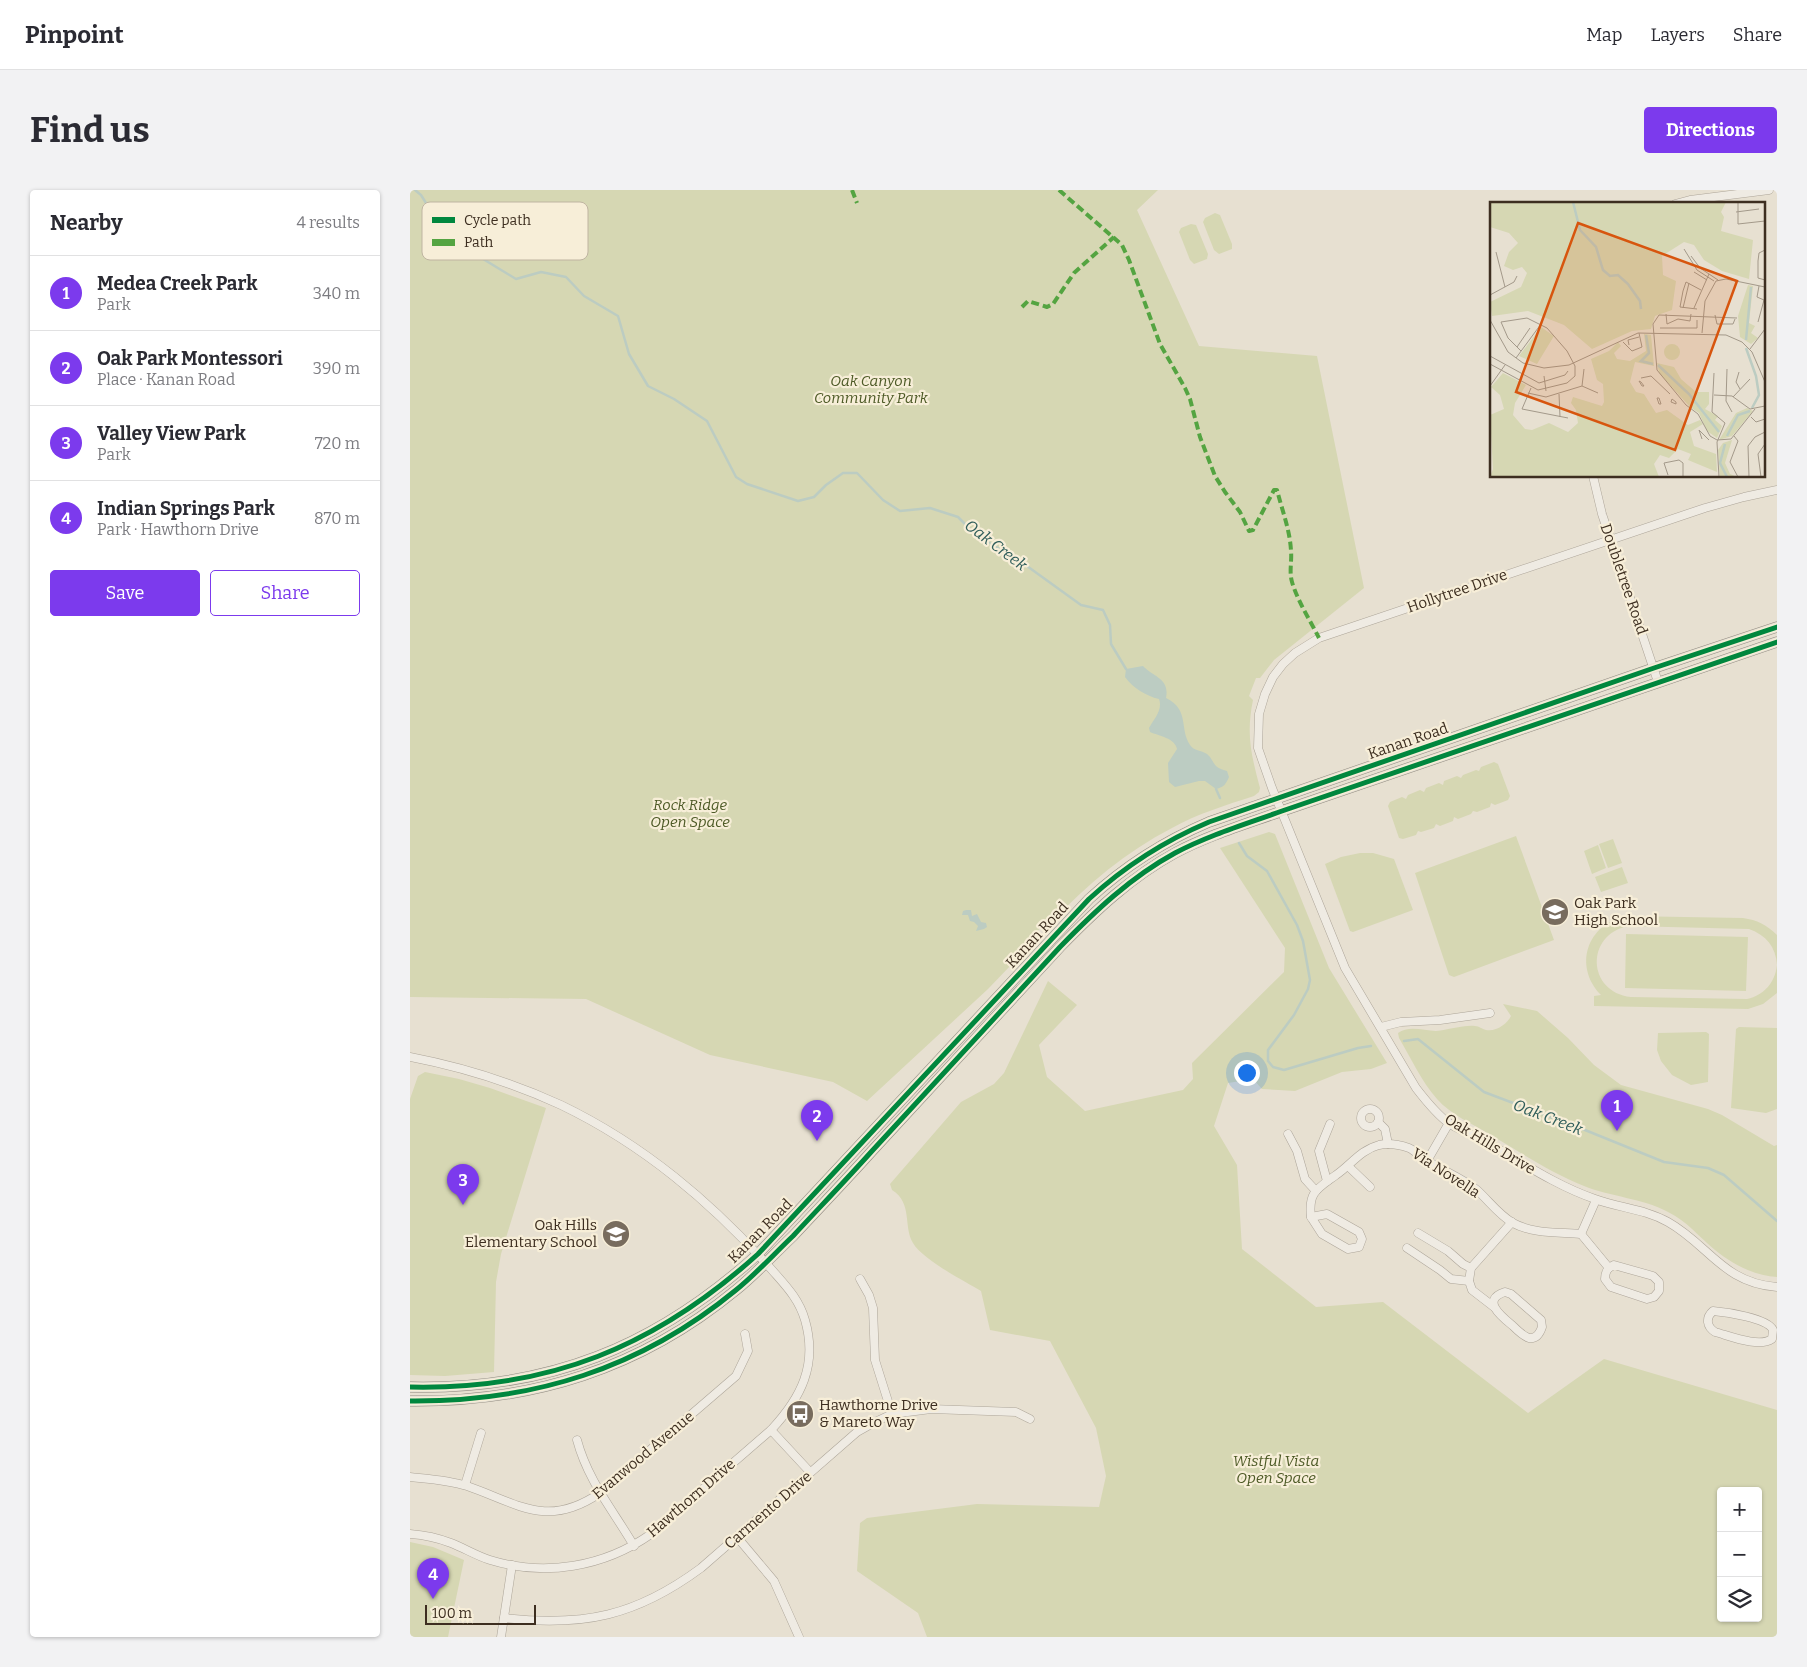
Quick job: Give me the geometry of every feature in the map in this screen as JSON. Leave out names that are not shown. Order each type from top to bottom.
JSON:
[{"type":"main road","name":"Kanan Road","points":[[410,1387],[439,1388],[499,1383],[554,1371],[613,1351],[669,1322],[696,1305],[724,1284],[758,1254],[1051,938],[1102,887],[1138,860],[1184,833],[1209,822],[1777,627]]},
{"type":"main road","name":"Kanan Road","points":[[410,1401],[462,1400],[500,1396],[557,1384],[588,1374],[645,1350],[699,1319],[738,1289],[766,1263],[830,1197],[1060,947],[1095,912],[1138,877],[1175,854],[1214,836],[1282,811],[1777,642]]},
{"type":"street","points":[[1682,202],[1769,190]]},
{"type":"street","name":"Doubletree Road","points":[[1593,478],[1598,504],[1658,682]]},
{"type":"street","name":"Hollytree Drive","points":[[1277,799],[1258,748],[1259,714],[1265,694],[1283,664],[1308,644],[1333,632],[1705,508],[1777,490]]},
{"type":"street","name":"Oak Hills Drive","points":[[1277,799],[1346,968],[1416,1088],[1427,1102],[1449,1123],[1479,1138],[1554,1182],[1596,1200],[1645,1212],[1667,1221],[1685,1234],[1710,1257],[1734,1274],[1761,1284],[1777,1287]]},
{"type":"street","points":[[1381,1027],[1401,1022],[1440,1020],[1490,1013]]},
{"type":"street","name":"Hawthorn Drive","points":[[410,1534],[450,1542],[489,1560],[512,1565],[544,1568],[575,1566],[605,1559],[634,1546],[651,1534],[771,1430],[786,1414],[799,1393],[807,1370],[809,1344],[805,1321],[796,1298],[786,1284],[758,1254],[685,1185],[652,1158],[607,1129],[561,1105],[516,1086],[470,1071],[411,1060]]},
{"type":"street","points":[[1311,1217],[1331,1215],[1359,1232],[1362,1243],[1359,1247],[1348,1249],[1322,1234],[1311,1217],[1310,1203],[1316,1191],[1348,1166],[1359,1154],[1369,1148],[1388,1144],[1385,1129],[1378,1122]]},
{"type":"street","points":[[1427,1161],[1449,1123]]},
{"type":"street","points":[[1328,1181],[1319,1152],[1330,1124]]},
{"type":"street","points":[[1288,1134],[1297,1150],[1305,1179],[1316,1191]]},
{"type":"street","name":"Via Novella","points":[[1388,1144],[1410,1149],[1468,1184],[1512,1222],[1533,1230],[1580,1234]]},
{"type":"street","points":[[1348,1166],[1370,1187]]},
{"type":"street","points":[[1596,1200],[1580,1234],[1608,1268]]},
{"type":"street","points":[[1494,1306],[1498,1294],[1505,1292],[1511,1294],[1541,1320],[1541,1332],[1533,1338],[1525,1336],[1497,1312],[1494,1306],[1472,1290],[1469,1281],[1472,1268],[1512,1222]]},
{"type":"street","points":[[1418,1233],[1448,1250],[1463,1264],[1472,1268]]},
{"type":"street","points":[[1407,1248],[1451,1279],[1469,1281]]},
{"type":"street","points":[[1618,1265],[1653,1276],[1659,1282],[1659,1292],[1654,1297],[1647,1298],[1611,1287],[1605,1279],[1605,1273],[1608,1268],[1618,1265]]},
{"type":"street","points":[[860,1279],[870,1295],[874,1318],[875,1360],[892,1414]]},
{"type":"street","points":[[1713,1311],[1767,1322],[1773,1330],[1774,1341],[1756,1343],[1715,1332],[1708,1326],[1708,1318],[1713,1311]]},
{"type":"street","name":"Evanwood Avenue","points":[[410,1477],[442,1480],[465,1485],[519,1507],[544,1512],[576,1508],[600,1493],[736,1376],[748,1351],[745,1334]]},
{"type":"street","name":"Carmento Drive","points":[[504,1618],[537,1622],[567,1622],[629,1609],[655,1598],[682,1583],[701,1568],[857,1432],[892,1414],[931,1409],[1016,1412],[1030,1419]]},
{"type":"street","points":[[771,1430],[810,1472]]},
{"type":"street","points":[[465,1485],[481,1433]]},
{"type":"street","points":[[577,1440],[590,1476],[634,1546]]},
{"type":"street","points":[[737,1537],[774,1581],[799,1637]]},
{"type":"street","points":[[501,1637],[512,1565]]},
{"type":"green space","points":[[410,190],[1158,190],[1137,210],[1199,346],[1317,356],[1364,588],[1274,660],[1260,678],[1256,678],[1249,696],[1253,700],[1250,734],[1252,754],[1260,788],[1259,792],[1254,796],[1191,818],[1155,837],[1123,858],[1093,882],[1052,922],[1047,921],[1035,934],[1037,938],[988,989],[867,1101],[833,1082],[710,1055],[586,999],[410,997]]},
{"type":"green space","points":[[1215,213],[1220,215],[1232,244],[1232,249],[1219,254],[1214,250],[1203,222],[1205,218]]},
{"type":"green space","points":[[1191,224],[1196,225],[1208,254],[1207,259],[1194,264],[1190,260],[1179,232],[1181,228]]},
{"type":"green space","points":[[1494,762],[1498,764],[1510,796],[1508,800],[1495,805],[1491,803],[1490,807],[1477,812],[1473,811],[1471,814],[1458,819],[1454,817],[1453,821],[1440,826],[1436,824],[1434,828],[1421,832],[1418,831],[1416,835],[1403,839],[1399,838],[1388,806],[1390,802],[1402,797],[1406,799],[1408,795],[1420,790],[1424,792],[1426,788],[1439,783],[1443,785],[1444,781],[1457,776],[1461,778],[1463,775],[1476,770],[1479,771],[1481,767]]},
{"type":"green space","name":"Wistful Vista Open Space","points":[[1269,832],[1275,834],[1329,968],[1387,1063],[1371,1069],[1342,1072],[1295,1091],[1262,1089],[1253,1079],[1228,1083],[1214,1126],[1237,1165],[1242,1249],[1316,1307],[1383,1302],[1528,1413],[1604,1359],[1777,1410],[1777,1637],[927,1637],[918,1613],[857,1571],[860,1523],[867,1518],[977,1504],[1099,1507],[1106,1476],[1096,1428],[1050,1341],[990,1330],[981,1291],[944,1269],[918,1249],[910,1236],[903,1201],[892,1190],[890,1184],[961,1102],[994,1084],[1004,1073],[1048,981],[1077,1005],[1039,1045],[1047,1077],[1085,1111],[1183,1090],[1193,1079],[1192,1063],[1284,972],[1285,948],[1220,848]]},
{"type":"green space","points":[[1516,836],[1554,940],[1454,977],[1449,975],[1415,873]]},
{"type":"green space","points":[[1613,839],[1622,863],[1608,868],[1599,844]]},
{"type":"green space","points":[[1598,845],[1606,868],[1592,874],[1584,851]]},
{"type":"green space","points":[[1360,853],[1373,853],[1394,859],[1413,910],[1353,932],[1350,931],[1325,864],[1341,857]]},
{"type":"green space","points":[[1622,867],[1628,883],[1601,892],[1595,877]]},
{"type":"green space","points":[[1626,916],[1743,918],[1762,924],[1777,935],[1777,965],[1777,993],[1763,1004],[1748,1009],[1594,1006],[1594,996],[1601,995],[1592,984],[1588,972],[1586,959],[1588,948],[1602,928]],"holes":[[[1628,926],[1749,929],[1769,942],[1775,953],[1777,965],[1774,977],[1768,987],[1759,995],[1747,999],[1631,997],[1616,993],[1606,985],[1599,975],[1597,963],[1598,951],[1604,940],[1614,931]]]},
{"type":"green space","points":[[1626,934],[1748,937],[1746,991],[1625,988]]},
{"type":"green space","points":[[1503,1004],[1537,1011],[1568,1038],[1594,1065],[1621,1085],[1708,1109],[1722,1115],[1774,1146],[1777,1145],[1777,1277],[1752,1272],[1729,1260],[1681,1220],[1658,1207],[1594,1190],[1560,1175],[1462,1119],[1443,1105],[1421,1077],[1398,1033],[1407,1029],[1436,1031],[1470,1026],[1494,1030],[1507,1022],[1511,1016]]},
{"type":"green space","points":[[1739,1027],[1777,1028],[1777,1109],[1766,1113],[1731,1108],[1736,1029]]},
{"type":"green space","points":[[1706,1032],[1709,1034],[1708,1082],[1691,1085],[1672,1075],[1661,1061],[1657,1050],[1658,1033]]},
{"type":"green space","points":[[425,1072],[490,1088],[546,1108],[501,1254],[496,1282],[494,1372],[445,1376],[410,1375],[410,1099],[418,1076]]},
{"type":"green space","points":[[410,1542],[433,1547],[464,1560],[448,1637],[410,1637]]},
{"type":"shaded area","points":[[1143,666],[1166,686],[1166,698],[1178,708],[1190,745],[1207,754],[1216,766],[1227,771],[1229,777],[1223,786],[1216,789],[1205,781],[1199,781],[1175,787],[1169,782],[1168,763],[1177,749],[1176,745],[1162,736],[1150,732],[1149,728],[1159,711],[1159,699],[1140,691],[1125,677],[1126,669]]},
{"type":"shaded area","points":[[971,910],[972,916],[977,914],[981,922],[986,923],[987,927],[976,931],[978,926],[970,921],[968,915],[962,915],[963,911]]},
{"type":"waterway","name":"Oak Creek","points":[[415,190],[425,202]]},
{"type":"waterway","name":"Oak Creek","points":[[485,260],[516,279],[541,272],[566,277],[584,296],[618,316],[629,354],[648,386],[674,399],[707,421],[736,477],[747,484],[798,501],[814,497],[826,485],[843,473],[857,473],[883,500],[900,511],[930,508],[958,517],[976,535],[1020,561],[1081,605],[1103,610],[1110,625],[1111,644],[1126,669]]},
{"type":"waterway","name":"Oak Creek","points":[[1216,789],[1220,798]]},
{"type":"waterway","name":"Oak Creek","points":[[1239,843],[1247,856],[1267,871],[1297,925],[1303,941],[1310,980],[1308,989],[1294,1015],[1268,1050],[1268,1061],[1273,1067],[1284,1070],[1358,1048],[1371,1046]]},
{"type":"waterway","name":"Oak Creek","points":[[1404,1041],[1418,1039],[1484,1092],[1664,1162],[1708,1168],[1724,1175],[1777,1221]]},
{"type":"marked path","points":[[852,190],[857,203]]},
{"type":"marked path","points":[[1059,190],[1122,245],[1160,344],[1190,399],[1200,437],[1215,476],[1240,512],[1249,531],[1253,530],[1274,490],[1277,490],[1289,535],[1292,582],[1319,638]]},
{"type":"marked path","points":[[1022,307],[1028,301],[1047,307],[1053,304],[1074,273],[1114,237]]},
{"type":"cycle path","points":[[410,1387],[461,1386],[509,1381],[554,1371],[598,1356],[639,1338],[680,1314],[719,1287],[758,1254],[1089,899],[1131,865],[1176,837],[1209,822],[1777,627]]},
{"type":"cycle path","points":[[410,1401],[455,1400],[499,1395],[542,1387],[583,1376],[623,1360],[662,1341],[699,1317],[743,1284],[793,1236],[1087,920],[1143,873],[1175,853],[1241,825],[1777,642]]},
{"type":"place","name":"Oak Park High School","points":[[1555,912]]},
{"type":"place","name":"Medea Creek Park","points":[[1617,1131]]},
{"type":"place","name":"Oak Park Montessori","points":[[817,1141]]},
{"type":"place","name":"Valley View Park","points":[[463,1205]]},
{"type":"place","name":"Oak Hills Elementary School","points":[[616,1234]]},
{"type":"place","name":"Hawthorne Drive & Mareto Way","points":[[800,1414]]},
{"type":"place","name":"Indian Springs Park","points":[[433,1599]]},
{"type":"park label","name":"Oak Canyon Community Park","points":[[871,390]]},
{"type":"park label","name":"Rock Ridge Open Space","points":[[690,814]]}]
